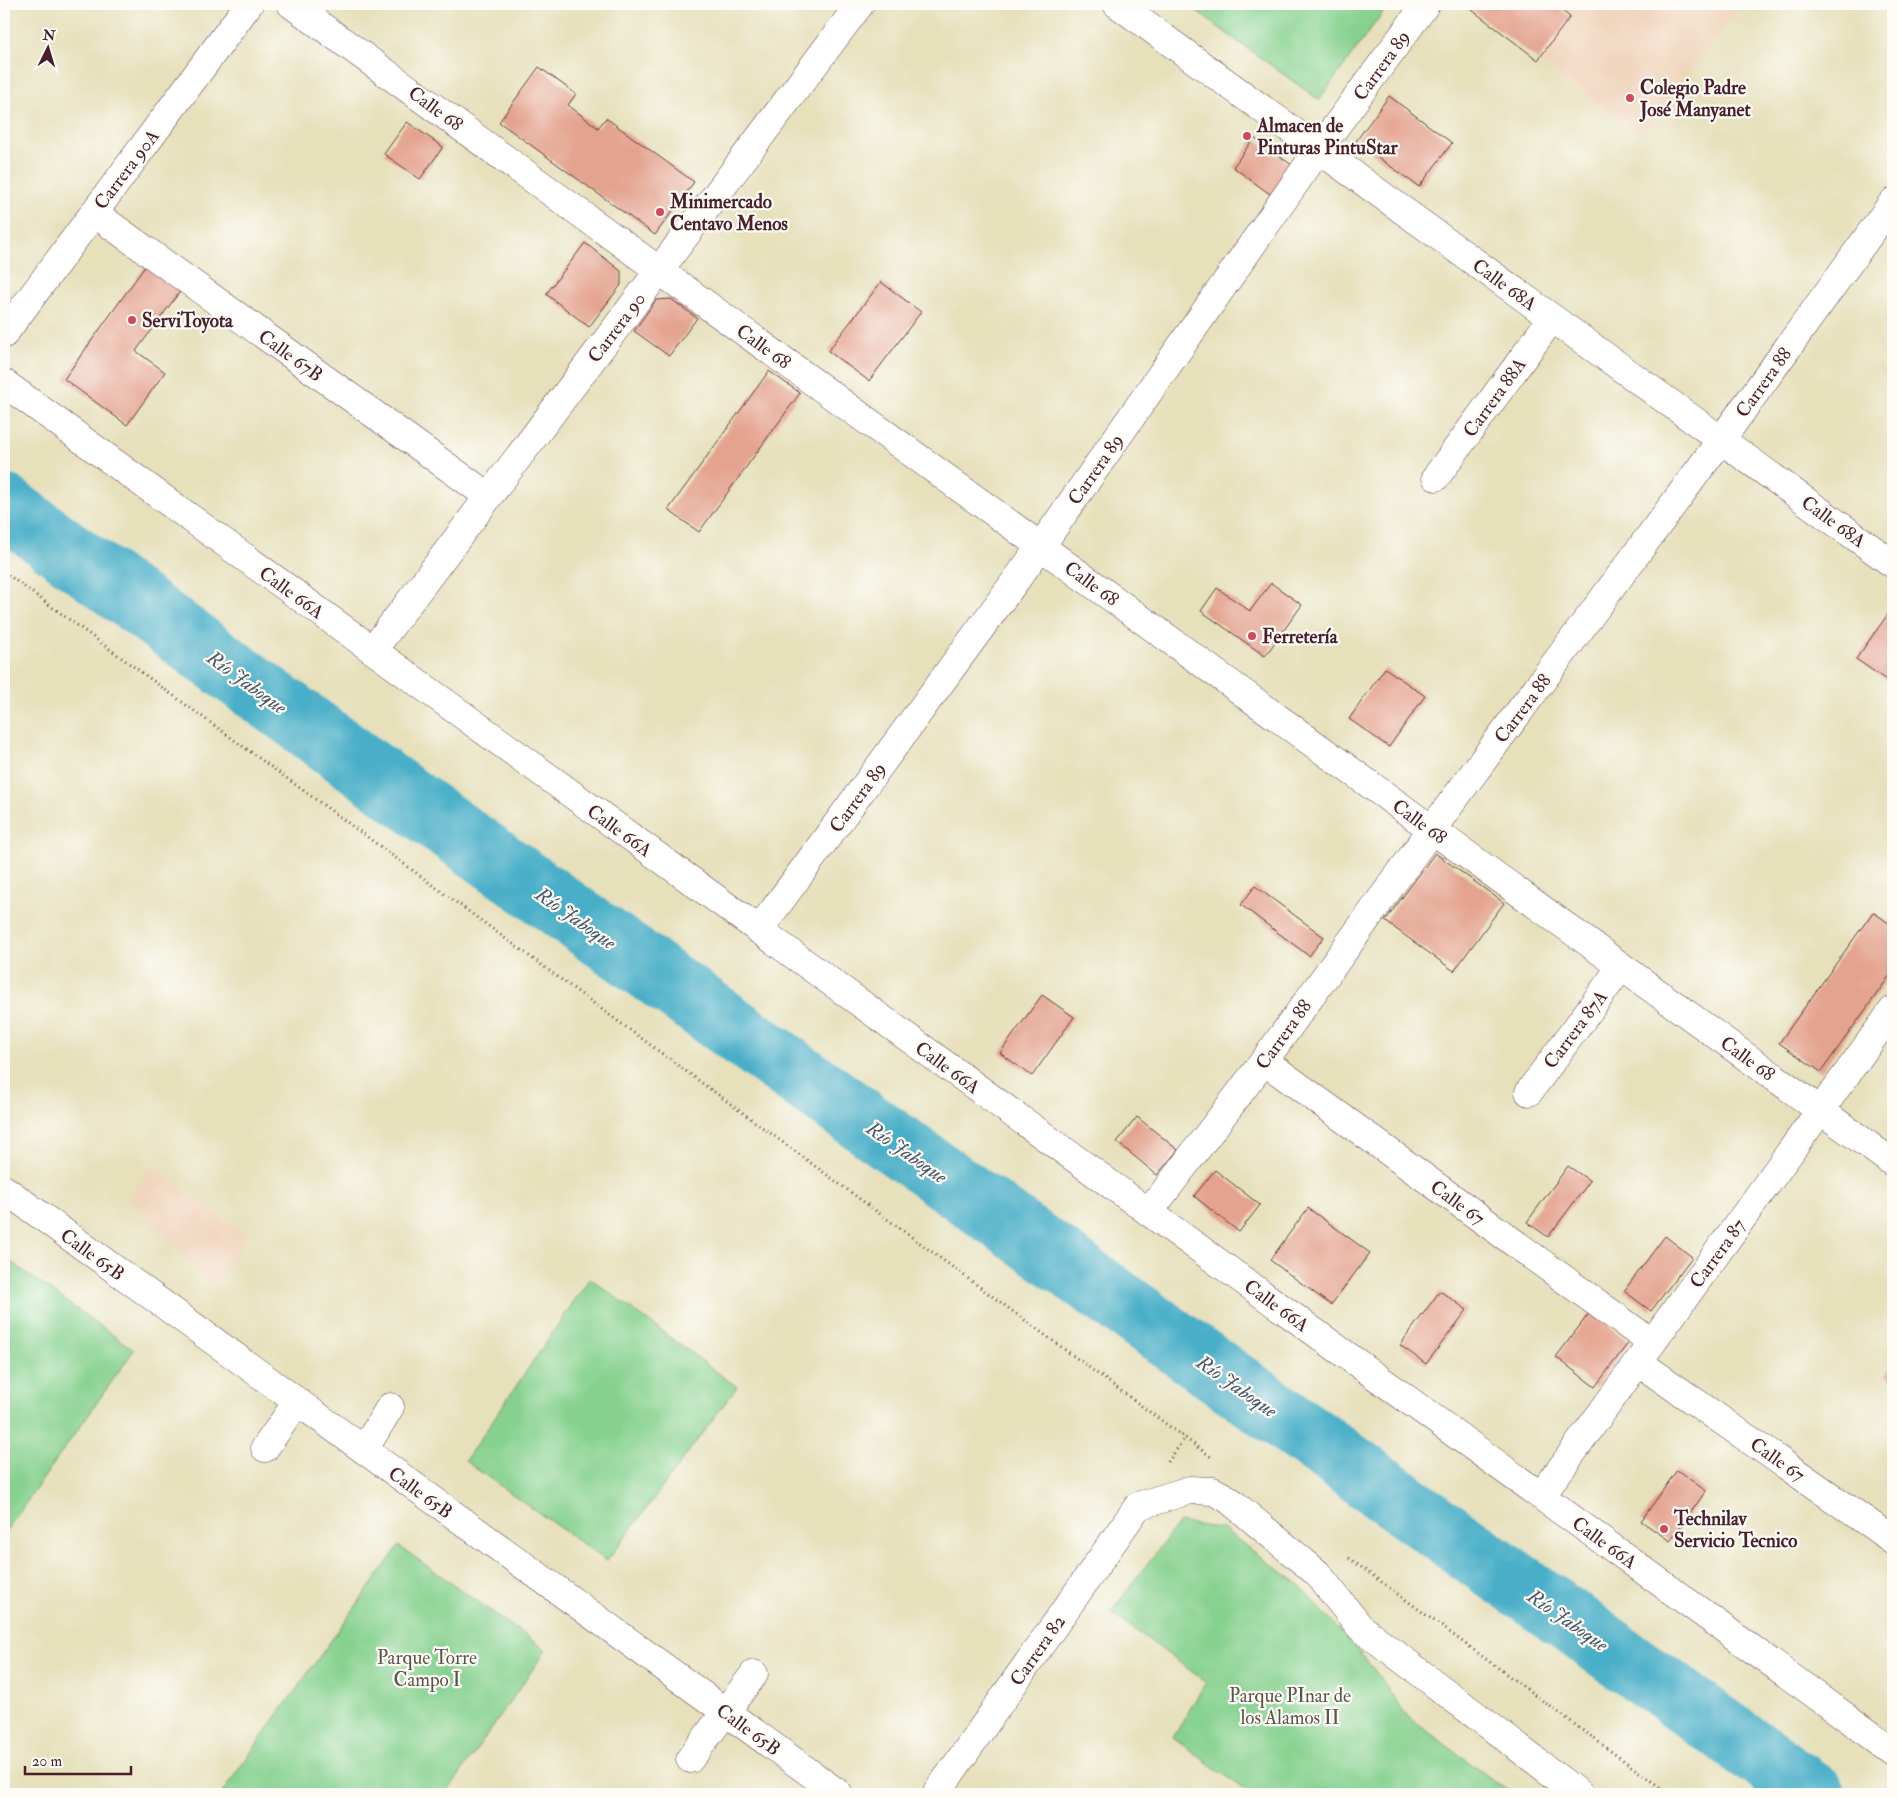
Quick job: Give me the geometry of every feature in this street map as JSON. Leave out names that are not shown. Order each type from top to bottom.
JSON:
[{"type":"street","name":"Carrera 90A","points":[[4,334],[249,4]]},
{"type":"street","name":"Calle 68","points":[[291,4],[1893,1163]]},
{"type":"street","name":"Carrera 90","points":[[372,650],[860,4]]},
{"type":"street","name":"Calle 68A","points":[[1117,4],[1893,564]]},
{"type":"street","name":"Carrera 89","points":[[759,930],[1041,546],[1319,149],[1426,4]]},
{"type":"street","name":"Carrera 88","points":[[1148,1212],[1264,1061],[1432,829],[1721,440],[1893,202]]},
{"type":"street","name":"Calle 67B","points":[[94,213],[488,496]]},
{"type":"street","name":"Carrera 88A","points":[[1436,477],[1552,318]]},
{"type":"street","name":"Calle 66A","points":[[4,384],[1893,1751]]},
{"type":"street","name":"Carrera 87A","points":[[1529,1092],[1622,967]]},
{"type":"street","name":"Carrera 87","points":[[1541,1496],[1893,1010]]},
{"type":"street","name":"Calle 67","points":[[1264,1061],[1893,1540]]},
{"type":"street","name":"Calle 65B","points":[[4,1190],[839,1794]]},
{"type":"street","points":[[265,1448],[297,1402]]},
{"type":"street","points":[[364,1450],[390,1407]]},
{"type":"street","name":"Carrera 82","points":[[936,1794],[1138,1506],[1190,1490],[1213,1491],[1228,1499],[1317,1573],[1360,1627],[1579,1794]]},
{"type":"street","points":[[690,1759],[754,1674]]},
{"type":"path","points":[[4,572],[1216,1461]]},
{"type":"path","points":[[1344,1554],[1669,1794]]},
{"type":"shaded area","name":"Colegio Padre José Manyanet","points":[[1553,4],[1742,4],[1642,136],[1538,60],[1570,17]]},
{"type":"shaded area","points":[[150,1167],[248,1237],[213,1288],[130,1198]]},
{"type":"green space","points":[[1186,4],[1389,4],[1319,100]]},
{"type":"green space","points":[[4,1257],[134,1350],[4,1534]]},
{"type":"green space","points":[[590,1278],[737,1387],[607,1561],[465,1461]]},
{"type":"green space","name":"Parque PInar de los Alamos II","points":[[1179,1522],[1223,1529],[1297,1583],[1370,1664],[1407,1716],[1512,1794],[1251,1794],[1173,1738],[1206,1682],[1111,1612]]},
{"type":"green space","name":"Parque Torre Campo I","points":[[399,1546],[546,1650],[446,1794],[221,1794]]},
{"type":"building","points":[[1470,4],[1553,4],[1570,17],[1538,60],[1468,7]]},
{"type":"building","points":[[539,67],[576,94],[568,105],[598,128],[606,118],[694,182],[655,235],[499,122]]},
{"type":"building","points":[[1389,96],[1452,143],[1419,187],[1356,141]]},
{"type":"building","points":[[407,122],[443,147],[420,179],[384,154]]},
{"type":"building","points":[[1254,138],[1296,168],[1274,197],[1233,167]]},
{"type":"building","points":[[585,243],[621,271],[621,285],[589,327],[546,294]]},
{"type":"building","name":"ServiToyota","points":[[146,265],[181,290],[136,351],[165,372],[127,425],[64,379]]},
{"type":"building","points":[[881,282],[921,312],[869,381],[828,351]]},
{"type":"building","points":[[671,299],[697,318],[669,356],[634,331],[656,300]]},
{"type":"building","points":[[769,371],[800,393],[699,532],[668,510]]},
{"type":"building","points":[[1271,583],[1302,605],[1265,656],[1201,611],[1217,588],[1250,611]]},
{"type":"building","points":[[1893,607],[1893,676],[1889,682],[1856,659]]},
{"type":"building","points":[[1385,668],[1425,696],[1389,747],[1349,719]]},
{"type":"building","points":[[1435,853],[1504,903],[1454,971],[1385,921]]},
{"type":"building","points":[[1255,886],[1324,937],[1309,956],[1241,905]]},
{"type":"building","points":[[1873,912],[1893,926],[1893,971],[1821,1072],[1779,1043]]},
{"type":"building","points":[[1042,995],[1074,1017],[1032,1076],[1000,1053]]},
{"type":"building","points":[[1137,1117],[1178,1150],[1157,1175],[1117,1142]]},
{"type":"building","points":[[1568,1166],[1590,1181],[1548,1237],[1527,1222]]},
{"type":"building","points":[[1215,1170],[1260,1205],[1239,1232],[1194,1196]]},
{"type":"building","points":[[1308,1208],[1370,1253],[1331,1305],[1270,1260]]},
{"type":"building","points":[[1665,1236],[1692,1257],[1651,1311],[1624,1291]]},
{"type":"building","points":[[1440,1291],[1467,1310],[1426,1364],[1400,1345]]},
{"type":"building","points":[[1590,1312],[1629,1342],[1595,1387],[1556,1357]]},
{"type":"building","points":[[1893,1365],[1893,1380],[1886,1375]]},
{"type":"building","points":[[1677,1470],[1706,1491],[1670,1541],[1641,1521]]},
{"type":"waterway","name":"Río Jaboque","points":[[4,506],[396,790],[1814,1794]]},
{"type":"place","name":"Colegio Padre José Manyanet","points":[[1630,98]]},
{"type":"place","name":"Almacen de Pinturas PintuStar","points":[[1247,136]]},
{"type":"place","name":"Minimercado Centavo Menos","points":[[660,212]]},
{"type":"place","name":"ServiToyota","points":[[132,320]]},
{"type":"place","name":"Ferretería","points":[[1252,636]]},
{"type":"place","name":"Technilav Servicio Tecnico","points":[[1664,1529]]}]
